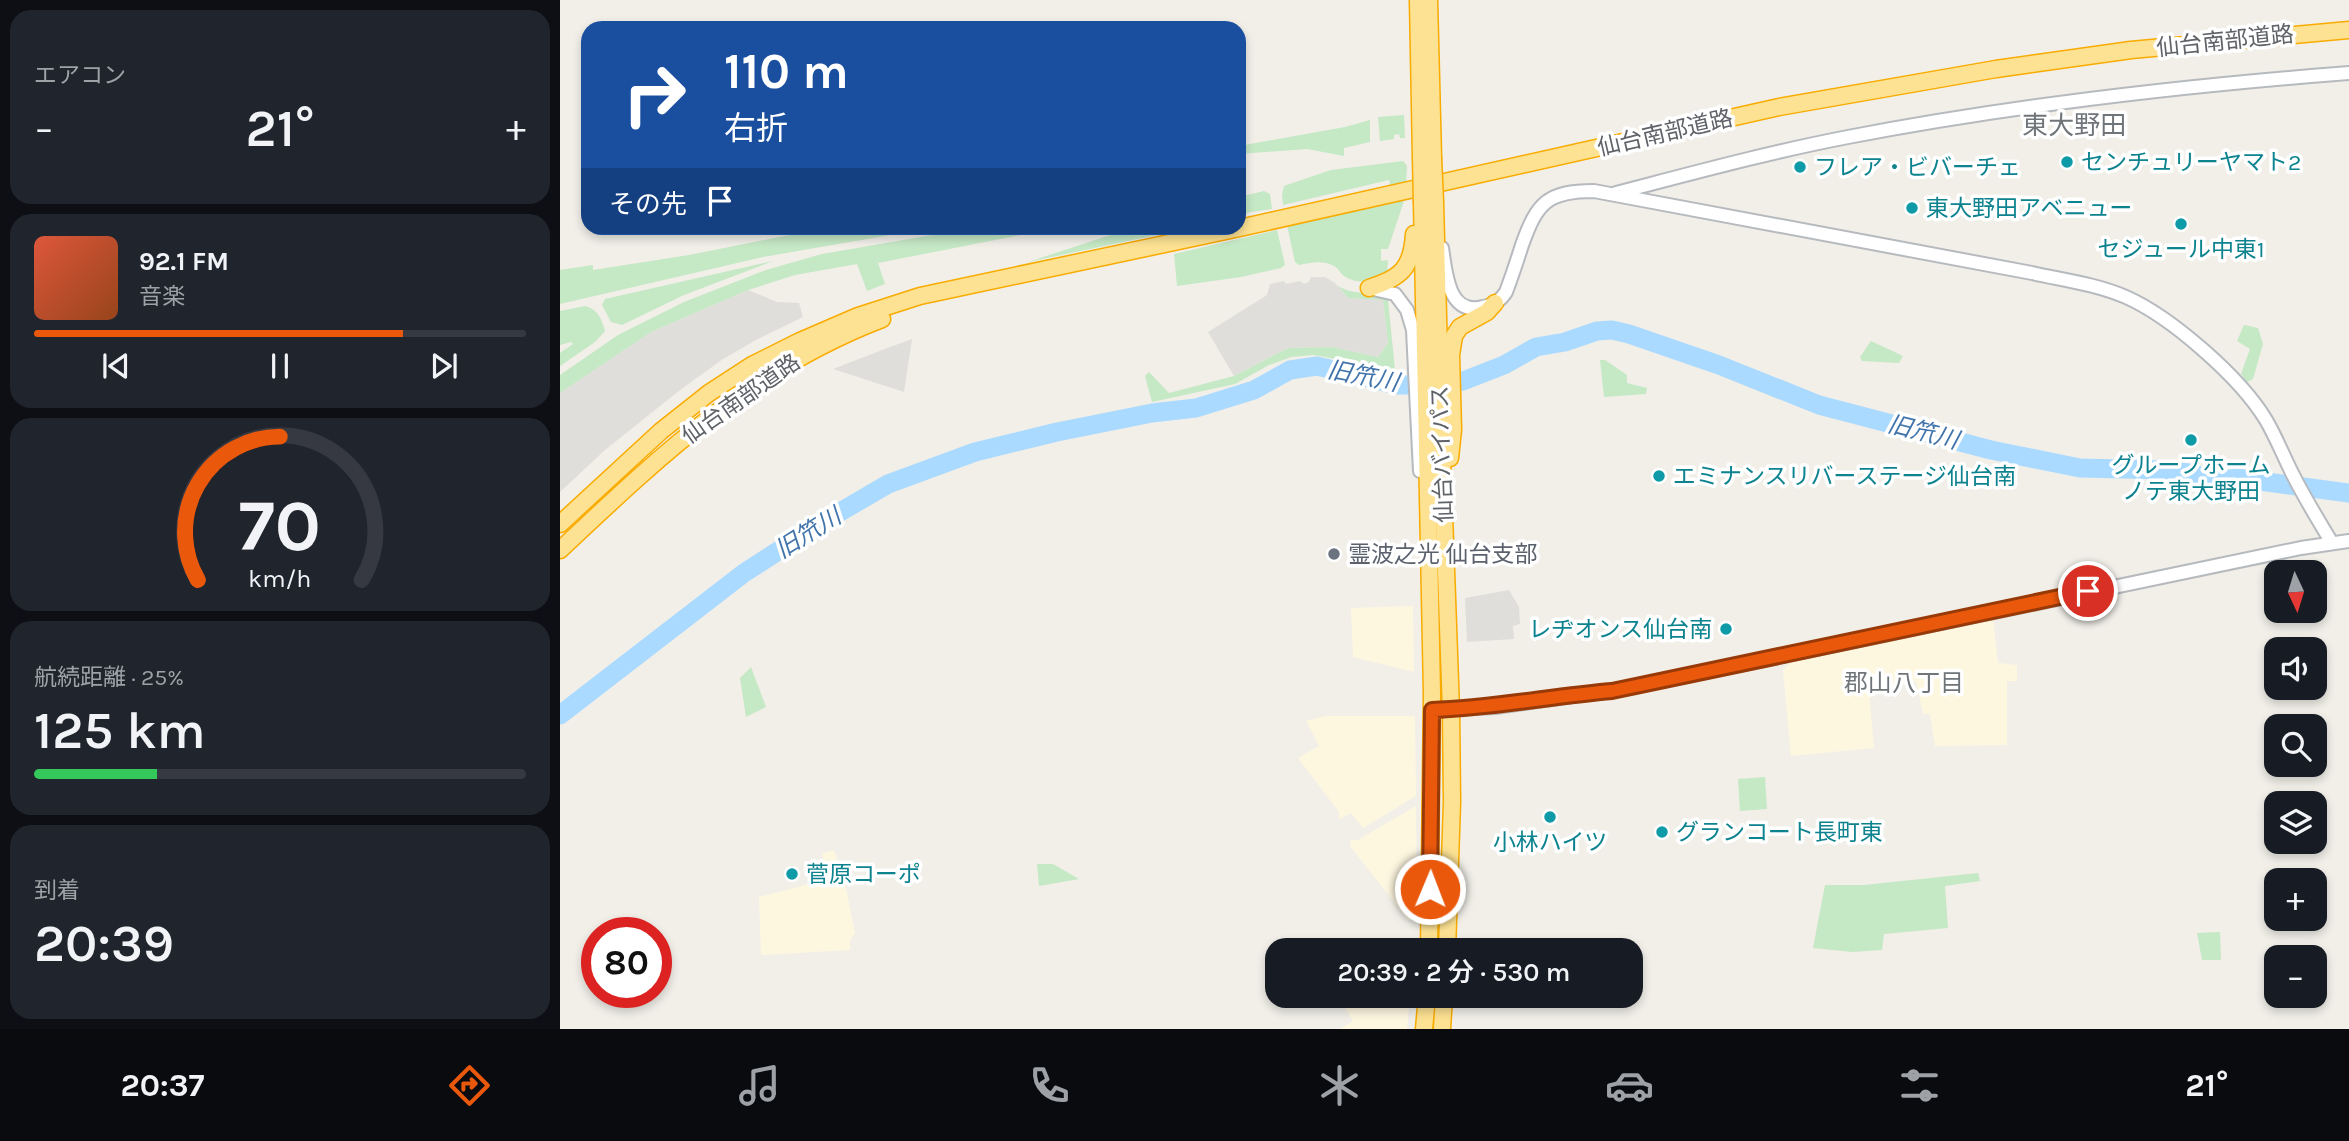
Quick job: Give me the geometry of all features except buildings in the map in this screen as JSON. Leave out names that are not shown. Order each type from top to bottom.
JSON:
[{"type":"highway","name":"仙台バイパス","points":[[1418,0],[1429,207],[1435,430],[1429,544],[1432,710],[1429,938]]},
{"type":"highway","name":"仙台バイパス","points":[[1426,138],[1429,0]]},
{"type":"highway","name":"仙台南部道路","points":[[1246,225],[1779,107],[1996,69],[2131,50],[2349,30]]},
{"type":"highway","points":[[1369,288],[1396,277],[1408,264],[1413,250],[1415,222],[1429,207]]},
{"type":"highway","name":"仙台南部道路","points":[[560,524],[661,431],[709,393],[752,365],[800,341],[858,316],[920,296],[1199,235]]},
{"type":"highway","name":"仙台南部道路","points":[[560,550],[682,438],[760,380],[863,326],[990,281]]},
{"type":"highway","points":[[1435,430],[1433,355],[1460,327],[1478,318],[1495,303]]},
{"type":"highway","name":"仙台バイパス","points":[[1435,430],[1444,498],[1451,710],[1452,802],[1447,938]]},
{"type":"highway","points":[[1424,1029],[1426,1008]]},
{"type":"highway","points":[[1442,1029],[1443,1008]]},
{"type":"street","points":[[1612,194],[1846,137],[2036,105],[2151,90],[2349,73]]},
{"type":"street","points":[[1429,207],[1449,290],[1458,303],[1467,308],[1475,309],[1495,303],[1506,292],[1535,211],[1552,199],[1579,191],[1612,194],[2058,278],[2122,295],[2175,327],[2235,382],[2266,420],[2308,503],[2332,543]]},
{"type":"street","points":[[1369,288],[1395,294],[1402,300],[1413,330],[1433,355]]},
{"type":"street","points":[[1432,710],[1495,707],[1629,688],[2052,598],[2349,541]]},
{"type":"shaded area","points":[[1311,277],[1325,277],[1335,283],[1348,298],[1383,300],[1388,343],[1378,357],[1332,347],[1288,348],[1234,376],[1208,332],[1267,295],[1270,284],[1300,281],[1304,284],[1309,282]]},
{"type":"shaded area","points":[[748,290],[777,302],[799,303],[803,317],[723,359],[605,450],[560,492],[560,393],[651,332]]},
{"type":"shaded area","points":[[912,339],[904,392],[833,369],[882,350]]},
{"type":"shaded area","points":[[1509,590],[1519,607],[1520,624],[1513,626],[1514,639],[1467,642],[1465,598]]},
{"type":"shaded area","points":[[1413,606],[1414,672],[1353,657],[1351,608]]},
{"type":"shaded area","points":[[1993,619],[1998,663],[2017,665],[2017,681],[2007,681],[2007,745],[1935,746],[1930,714],[1923,714],[1916,681],[1869,691],[1874,748],[1791,756],[1783,670],[1791,662]]},
{"type":"shaded area","points":[[1325,716],[1415,716],[1416,796],[1363,828],[1351,813],[1339,819],[1339,812],[1298,758],[1319,746],[1306,721]]},
{"type":"shaded area","points":[[1416,806],[1417,917],[1408,920],[1350,846],[1351,840],[1358,840]]},
{"type":"shaded area","points":[[834,850],[844,879],[855,933],[850,941],[850,950],[761,955],[759,897],[828,879],[822,853]]},
{"type":"shaded area","points":[[1345,1008],[1409,1008],[1407,1029],[1340,1029],[1353,1021]]},
{"type":"green space","points":[[1404,115],[1405,138],[1400,138],[1399,134],[1394,135],[1394,139],[1380,141],[1378,117]]},
{"type":"green space","points":[[1370,120],[1370,142],[1344,148],[1344,156],[1307,149],[1246,153],[1246,145]]},
{"type":"green space","points":[[1403,161],[1407,166],[1406,183],[1391,187],[1389,180],[1283,205],[1284,186],[1331,170]]},
{"type":"green space","points":[[1264,191],[1270,194],[1272,209],[1246,213],[1246,195]]},
{"type":"green space","points":[[1405,198],[1388,249],[1381,249],[1381,261],[1388,260],[1387,275],[1371,281],[1360,281],[1349,279],[1328,263],[1299,265],[1295,262],[1287,225]]},
{"type":"green space","points":[[1277,230],[1285,265],[1281,268],[1177,286],[1174,254]]},
{"type":"green space","points":[[790,235],[890,235],[763,257],[560,304],[560,270],[593,265],[593,270]]},
{"type":"green space","points":[[932,235],[1021,235],[878,263],[885,284],[867,291],[857,264],[795,275],[748,290],[651,332],[560,393],[560,375],[618,335],[684,302],[766,270],[822,254]]},
{"type":"green space","points":[[1111,235],[1156,235],[1028,262]]},
{"type":"green space","points":[[773,261],[684,295],[622,325],[611,322],[602,305],[605,299]]},
{"type":"green space","points":[[1338,286],[1388,300],[1395,370],[1314,355],[1291,357],[1269,365],[1235,384],[1152,402],[1145,376],[1149,372],[1169,393],[1234,376],[1288,348],[1332,347],[1378,357],[1388,343],[1383,300],[1348,298]]},
{"type":"green space","points":[[585,306],[596,312],[605,331],[595,342],[560,366],[560,353],[573,344],[571,342],[560,345],[560,311]]},
{"type":"green space","points":[[2244,325],[2258,328],[2263,344],[2253,379],[2247,382],[2241,374],[2250,349],[2237,341]]},
{"type":"green space","points":[[1871,341],[1903,356],[1899,363],[1862,361],[1860,357]]},
{"type":"green space","points":[[1600,360],[1605,360],[1627,375],[1627,383],[1647,388],[1646,394],[1604,397]]},
{"type":"green space","points":[[751,667],[766,707],[746,717],[740,678]]},
{"type":"green space","points":[[1765,777],[1767,809],[1740,811],[1738,779]]},
{"type":"green space","points":[[1037,864],[1053,864],[1079,879],[1039,886]]},
{"type":"green space","points":[[1978,873],[1980,881],[1945,886],[1948,928],[1884,934],[1882,950],[1852,952],[1813,948],[1825,885],[1864,885]]},
{"type":"green space","points":[[2220,932],[2221,960],[2202,960],[2197,933]]},
{"type":"waterway","name":"旧笊川","points":[[560,715],[744,573],[888,484],[975,452],[1152,413],[1196,408],[1254,390],[1290,370],[1317,366],[1397,385],[1435,385],[1463,381],[1504,365],[1536,347],[1565,342],[1597,331],[1612,330],[1629,334],[1719,365],[1819,405],[1991,450],[2080,468],[2167,470],[2195,474],[2212,482],[2237,478],[2349,493]]},
{"type":"place","name":"センチュリーヤマト2","points":[[2067,162]]},
{"type":"place","name":"フレア・ビバーチェ","points":[[1800,167]]},
{"type":"place","name":"東大野田アベニュー","points":[[1912,208]]},
{"type":"place","name":"セジュール中東1","points":[[2181,224]]},
{"type":"place","name":"グループホーム ノテ東大野田","points":[[2191,440]]},
{"type":"place","name":"エミナンスリバーステージ仙台南","points":[[1659,476]]},
{"type":"place","name":"霊波之光 仙台支部","points":[[1334,554]]},
{"type":"place","name":"レヂオンス仙台南","points":[[1726,629]]},
{"type":"place","name":"小林ハイツ","points":[[1550,817]]},
{"type":"place","name":"グランコート長町東","points":[[1662,832]]},
{"type":"place","name":"菅原コーポ","points":[[792,874]]},
{"type":"district","name":"東大野田","points":[[2074,125]]},
{"type":"district","name":"郡山八丁目","points":[[1904,683]]},
{"type":"route","points":[[1430,889],[1432,710],[1495,707],[1612,691],[2088,591]]}]
